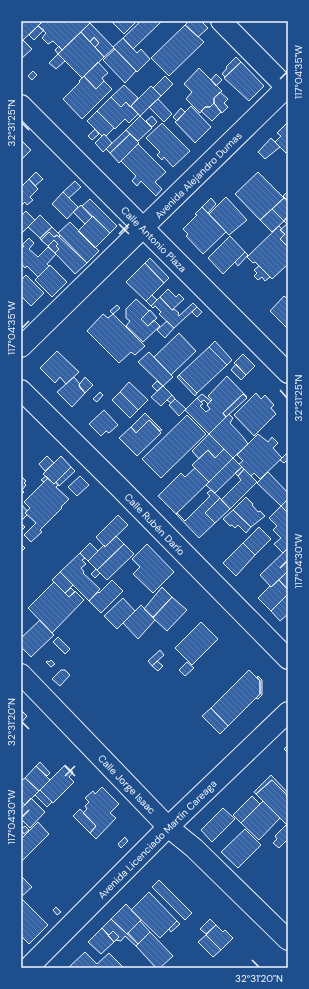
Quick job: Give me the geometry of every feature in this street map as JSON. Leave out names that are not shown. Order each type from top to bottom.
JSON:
[{"type":"street","points":[[221,21],[288,87]]},
{"type":"street","name":"Avenida Alejandro Dumas","points":[[21,347],[288,87]]},
{"type":"street","name":"Calle Antonio Plaza","points":[[21,105],[288,373]]},
{"type":"street","name":"Calle Rubén Darío","points":[[21,390],[120,488],[288,659]]},
{"type":"street","name":"Calle Jorge Isaac","points":[[21,674],[168,827],[194,848],[288,940]]},
{"type":"street","name":"Avenida Licenciado Martín Careaga","points":[[29,968],[168,827],[288,712]]},
{"type":"street","points":[[21,959],[29,968]]},
{"type":"building","points":[[23,21],[43,21],[21,42],[21,23]]},
{"type":"building","points":[[43,21],[88,21],[90,23],[62,50],[53,41],[48,44],[42,38],[46,33],[38,26]]},
{"type":"building","points":[[111,21],[137,21],[124,34]]},
{"type":"building","points":[[141,21],[162,21],[133,49],[123,38]]},
{"type":"building","points":[[189,21],[201,21],[208,28],[198,37],[185,25]]},
{"type":"building","points":[[90,23],[114,48],[104,57],[95,47],[99,43],[94,37],[90,42],[81,32]]},
{"type":"building","points":[[185,25],[204,42],[169,76],[151,58]]},
{"type":"building","points":[[38,26],[44,30],[34,40],[29,35]]},
{"type":"building","points":[[81,32],[104,57],[82,78],[58,54]]},
{"type":"building","points":[[94,37],[99,43],[95,47],[90,42]]},
{"type":"building","points":[[123,38],[137,53],[141,49],[150,59],[137,72],[113,47]]},
{"type":"building","points":[[23,40],[32,49],[21,59],[21,42]]},
{"type":"building","points":[[59,46],[62,50],[58,54],[55,50]]},
{"type":"building","points":[[115,49],[136,71],[125,83],[103,60]]},
{"type":"building","points":[[58,54],[65,61],[56,69],[49,63]]},
{"type":"building","points":[[236,57],[241,62],[225,77],[222,74],[227,68],[226,67]]},
{"type":"building","points":[[98,62],[108,73],[102,78],[104,81],[96,89],[84,76]]},
{"type":"building","points":[[241,62],[264,86],[249,101],[224,78]]},
{"type":"building","points":[[199,68],[222,91],[214,98],[214,103],[210,107],[205,107],[200,113],[186,99],[192,92],[184,84]]},
{"type":"building","points":[[33,71],[37,75],[32,80],[28,76]]},
{"type":"building","points":[[216,74],[222,80],[216,86],[211,80]]},
{"type":"building","points":[[84,76],[96,89],[104,81],[112,89],[82,119],[63,99]]},
{"type":"building","points":[[165,76],[173,84],[161,96],[153,88]]},
{"type":"building","points":[[124,85],[138,98],[130,107],[126,102],[121,107],[111,97]]},
{"type":"building","points":[[151,86],[161,96],[140,116],[131,106]]},
{"type":"building","points":[[220,92],[228,99],[224,103],[228,107],[222,113],[214,103],[214,98]]},
{"type":"building","points":[[111,97],[121,107],[126,102],[138,114],[129,123],[125,119],[115,129],[97,111]]},
{"type":"building","points":[[158,99],[172,114],[164,122],[149,107]]},
{"type":"building","points":[[214,103],[221,112],[212,121],[201,111],[205,107],[210,107]]},
{"type":"building","points":[[191,106],[211,127],[195,143],[175,122]]},
{"type":"building","points":[[181,108],[185,112],[177,121],[173,117]]},
{"type":"building","points":[[97,111],[114,128],[106,136],[104,134],[102,136],[87,121]]},
{"type":"building","points":[[140,116],[152,128],[138,141],[126,130]]},
{"type":"building","points":[[152,116],[157,122],[152,127],[146,121]]},
{"type":"building","points":[[288,122],[288,151],[286,153],[275,142],[281,136],[277,133]]},
{"type":"building","points":[[162,123],[190,151],[173,167],[164,157],[162,160],[157,155],[160,152],[146,138]]},
{"type":"building","points":[[95,129],[99,134],[92,140],[88,136]]},
{"type":"building","points":[[126,130],[130,134],[110,153],[106,149]]},
{"type":"building","points":[[104,134],[112,143],[103,152],[95,143]]},
{"type":"building","points":[[130,134],[139,143],[119,163],[110,153]]},
{"type":"building","points":[[271,138],[280,147],[265,159],[258,152]]},
{"type":"building","points":[[21,140],[31,150],[21,160]]},
{"type":"building","points":[[138,144],[166,172],[155,182],[162,189],[156,196],[141,181],[137,186],[132,181],[136,176],[121,161]]},
{"type":"building","points":[[36,172],[43,179],[35,186],[29,179]]},
{"type":"building","points":[[258,172],[284,198],[260,220],[235,194]]},
{"type":"building","points":[[29,179],[38,189],[30,197],[33,200],[27,205],[25,202],[21,206],[21,187]]},
{"type":"building","points":[[75,181],[81,187],[69,198],[63,192]]},
{"type":"building","points":[[288,191],[288,201],[283,196]]},
{"type":"building","points":[[63,192],[78,207],[67,219],[52,204]]},
{"type":"building","points":[[226,197],[247,220],[229,235],[209,214]]},
{"type":"building","points":[[211,198],[216,204],[208,213],[202,207]]},
{"type":"building","points":[[284,198],[288,201],[288,216],[284,221],[272,209]]},
{"type":"building","points":[[90,199],[117,226],[110,233],[82,206]]},
{"type":"building","points":[[81,205],[92,217],[85,224],[73,212]]},
{"type":"building","points":[[202,207],[226,232],[203,254],[186,236],[188,234],[183,229],[197,215],[195,214]]},
{"type":"building","points":[[272,209],[284,221],[272,232],[260,220]]},
{"type":"building","points":[[26,211],[35,220],[21,234],[21,216]]},
{"type":"building","points":[[40,215],[52,227],[40,238],[28,227]]},
{"type":"building","points":[[93,216],[110,233],[95,248],[78,231]]},
{"type":"building","points":[[288,216],[288,223],[287,224],[284,221]]},
{"type":"building","points":[[70,222],[99,251],[87,263],[58,233]]},
{"type":"building","points":[[287,224],[288,247],[280,239],[285,234],[280,230]]},
{"type":"building","points":[[279,226],[282,229],[280,230],[285,234],[280,239],[288,247],[288,264],[272,279],[255,262],[253,263],[247,257]]},
{"type":"building","points":[[52,227],[60,235],[59,237],[57,235],[54,237],[49,232],[41,240],[40,238]]},
{"type":"building","points":[[49,232],[54,237],[57,235],[87,263],[75,274],[55,253],[59,249],[56,246],[58,244],[54,240],[48,246],[41,240]]},
{"type":"building","points":[[230,236],[245,252],[223,274],[208,258]]},
{"type":"building","points":[[29,238],[34,243],[29,249],[38,257],[48,247],[56,254],[47,264],[49,266],[38,277],[27,266],[25,268],[21,263],[21,249],[24,246],[22,245]]},
{"type":"building","points":[[54,240],[58,244],[56,246],[59,249],[55,253],[48,246]]},
{"type":"building","points":[[245,252],[248,255],[238,266],[235,262]]},
{"type":"building","points":[[150,258],[169,278],[164,283],[145,263]]},
{"type":"building","points":[[145,263],[164,283],[146,301],[126,282]]},
{"type":"building","points":[[50,265],[67,282],[52,297],[35,280]]},
{"type":"building","points":[[259,266],[270,277],[265,281],[262,277],[258,280],[254,276],[257,273],[254,270]]},
{"type":"building","points":[[26,275],[44,293],[31,306],[21,296],[21,280]]},
{"type":"building","points":[[168,289],[176,297],[179,294],[184,299],[172,310],[160,297]]},
{"type":"building","points":[[152,295],[157,300],[151,306],[146,301]]},
{"type":"building","points":[[284,296],[288,299],[288,329],[270,311]]},
{"type":"building","points":[[160,297],[172,310],[174,309],[179,313],[179,316],[193,303],[197,307],[174,328],[159,314],[161,312],[155,306],[153,308],[151,306]]},
{"type":"building","points":[[136,299],[149,311],[141,319],[148,326],[154,320],[160,326],[143,342],[126,326],[130,321],[126,318],[126,309]]},
{"type":"building","points":[[117,305],[120,308],[113,314],[110,311]]},
{"type":"building","points":[[197,307],[202,312],[197,317],[192,312]]},
{"type":"building","points":[[150,310],[157,318],[148,326],[141,319]]},
{"type":"building","points":[[103,314],[108,318],[113,314],[145,346],[135,355],[131,352],[119,363],[87,331]]},
{"type":"building","points":[[167,321],[174,328],[165,338],[157,330]]},
{"type":"building","points":[[179,333],[196,351],[171,375],[154,357]]},
{"type":"building","points":[[215,341],[232,360],[227,365],[209,347]]},
{"type":"building","points":[[209,347],[227,365],[197,393],[179,375]]},
{"type":"building","points":[[57,351],[79,372],[66,384],[60,377],[55,383],[40,368]]},
{"type":"building","points":[[149,352],[173,377],[163,386],[138,362]]},
{"type":"building","points":[[243,354],[255,366],[246,375],[234,363]]},
{"type":"building","points":[[236,364],[246,375],[241,380],[231,370]]},
{"type":"building","points":[[179,375],[197,393],[195,396],[177,377]]},
{"type":"building","points":[[227,376],[247,397],[243,394],[223,413],[226,417],[209,434],[185,410],[197,398],[203,404],[200,406],[206,412],[210,409],[207,405],[212,400],[208,396]]},
{"type":"building","points":[[74,377],[80,384],[80,388],[85,393],[72,407],[57,392]]},
{"type":"building","points":[[85,377],[93,385],[85,393],[79,385]]},
{"type":"building","points":[[157,381],[163,386],[157,391],[152,386]]},
{"type":"building","points":[[129,382],[148,400],[138,410],[120,392]]},
{"type":"building","points":[[163,386],[172,395],[161,406],[151,397]]},
{"type":"building","points":[[100,392],[103,395],[97,402],[93,399]]},
{"type":"building","points":[[120,392],[138,410],[130,418],[112,400]]},
{"type":"building","points":[[256,393],[261,399],[265,395],[274,405],[271,408],[276,414],[254,436],[234,415]]},
{"type":"building","points":[[202,394],[211,401],[208,404],[204,400],[201,402],[197,398]]},
{"type":"building","points":[[243,394],[247,398],[226,417],[223,413]]},
{"type":"building","points":[[172,395],[175,399],[171,403],[167,400]]},
{"type":"building","points":[[175,399],[186,409],[179,416],[169,405]]},
{"type":"building","points":[[104,410],[118,425],[109,433],[106,431],[101,436],[89,424]]},
{"type":"building","points":[[145,413],[162,430],[160,431],[149,420],[136,433],[131,427]]},
{"type":"building","points":[[229,414],[233,418],[230,423],[248,444],[233,458],[209,434]]},
{"type":"building","points":[[187,415],[206,434],[161,478],[142,459]]},
{"type":"building","points":[[149,420],[161,433],[137,456],[119,438],[131,427],[136,433]]},
{"type":"building","points":[[209,434],[224,449],[215,458],[208,450],[199,459],[192,451]]},
{"type":"building","points":[[258,434],[268,442],[272,437],[278,443],[273,448],[282,458],[260,479],[254,473],[251,476],[239,464],[243,461],[237,455]]},
{"type":"building","points":[[224,449],[233,458],[209,482],[192,465],[208,450],[215,458]]},
{"type":"building","points":[[288,452],[288,462],[286,461],[284,463],[280,460]]},
{"type":"building","points":[[47,456],[54,463],[45,471],[39,464]]},
{"type":"building","points":[[61,456],[71,467],[54,484],[43,474]]},
{"type":"building","points":[[233,458],[242,467],[215,493],[206,485]]},
{"type":"building","points":[[71,467],[75,471],[59,486],[56,482]]},
{"type":"building","points":[[242,467],[244,469],[238,476],[235,473]]},
{"type":"building","points":[[195,468],[209,482],[176,514],[158,496],[181,473],[185,477]]},
{"type":"building","points":[[244,469],[257,482],[230,509],[221,500],[241,480],[238,476]]},
{"type":"building","points":[[268,472],[288,493],[288,499],[281,506],[257,483]]},
{"type":"building","points":[[21,476],[26,481],[24,483],[26,485],[22,490],[24,492],[21,495]]},
{"type":"building","points":[[46,476],[48,478],[44,482],[41,480]]},
{"type":"building","points":[[80,476],[89,485],[77,496],[68,487]]},
{"type":"building","points":[[48,478],[54,484],[56,482],[58,485],[56,487],[69,499],[40,530],[42,532],[31,542],[24,535],[36,523],[25,513],[30,508],[24,502]]},
{"type":"building","points":[[211,490],[220,498],[205,513],[215,523],[199,538],[176,514],[177,513],[185,521],[210,496],[207,493]]},
{"type":"building","points":[[246,497],[258,512],[260,511],[265,516],[251,527],[233,510]]},
{"type":"building","points":[[220,498],[230,509],[215,523],[205,513]]},
{"type":"building","points":[[288,499],[288,513],[281,506]]},
{"type":"building","points":[[21,504],[27,511],[25,513],[27,515],[21,521]]},
{"type":"building","points":[[281,506],[288,513],[288,548],[283,553],[274,544],[281,538],[273,530],[277,526],[269,518]]},
{"type":"building","points":[[233,510],[251,527],[246,533],[238,525],[235,528],[232,525],[230,526],[223,519]]},
{"type":"building","points":[[118,515],[128,525],[105,547],[96,537]]},
{"type":"building","points":[[21,523],[25,527],[21,531]]},
{"type":"building","points":[[259,527],[271,539],[255,555],[243,543]]},
{"type":"building","points":[[116,536],[124,544],[97,570],[88,561],[104,545],[105,547]]},
{"type":"building","points":[[90,543],[98,551],[88,561],[80,553]]},
{"type":"building","points":[[243,543],[255,555],[236,576],[223,563]]},
{"type":"building","points":[[21,544],[25,548],[21,552]]},
{"type":"building","points":[[124,544],[134,554],[107,580],[97,570]]},
{"type":"building","points":[[147,544],[174,572],[153,593],[133,574],[140,567],[132,559]]},
{"type":"building","points":[[288,548],[288,571],[271,587],[260,575]]},
{"type":"building","points":[[80,553],[85,558],[82,560],[86,564],[81,568],[84,572],[83,573],[100,589],[89,601],[60,572]]},
{"type":"building","points":[[96,569],[100,573],[95,578],[91,574]]},
{"type":"building","points":[[288,571],[288,590],[279,580]]},
{"type":"building","points":[[60,572],[73,585],[65,593],[52,580]]},
{"type":"building","points":[[112,580],[123,591],[101,613],[89,601]]},
{"type":"building","points":[[279,580],[288,590],[288,594],[271,611],[258,598],[270,586],[271,587]]},
{"type":"building","points":[[54,582],[69,597],[75,591],[84,600],[52,633],[28,608]]},
{"type":"building","points":[[162,587],[172,597],[153,617],[144,609]]},
{"type":"building","points":[[71,588],[75,592],[69,597],[65,593]]},
{"type":"building","points":[[288,594],[288,614],[280,621],[271,611]]},
{"type":"building","points":[[172,597],[187,610],[167,631],[153,618]]},
{"type":"building","points":[[123,598],[135,611],[117,629],[104,616]]},
{"type":"building","points":[[141,605],[155,620],[138,639],[123,623]]},
{"type":"building","points":[[40,620],[54,635],[31,657],[21,647],[21,638]]},
{"type":"building","points":[[201,622],[218,639],[192,665],[175,648]]},
{"type":"building","points":[[58,637],[70,649],[65,654],[53,642]]},
{"type":"building","points":[[160,650],[164,655],[152,666],[148,661]]},
{"type":"building","points":[[51,660],[55,664],[51,667],[46,662]]},
{"type":"building","points":[[157,661],[163,666],[158,671],[152,666]]},
{"type":"building","points":[[187,662],[194,668],[185,676],[179,670]]},
{"type":"building","points":[[61,670],[65,670],[70,675],[60,686],[52,679]]},
{"type":"building","points":[[249,670],[260,681],[260,694],[228,726],[211,708]]},
{"type":"building","points":[[258,676],[262,680],[262,695],[258,699],[256,698],[260,694],[260,681],[257,677]]},
{"type":"building","points":[[211,708],[228,726],[220,734],[202,716]]},
{"type":"building","points":[[21,710],[27,716],[21,723]]},
{"type":"building","points":[[288,745],[288,753],[284,749]]},
{"type":"building","points":[[40,762],[50,773],[47,776],[36,766]]},
{"type":"building","points":[[65,765],[73,772],[69,777],[74,782],[53,803],[40,790]]},
{"type":"building","points":[[36,766],[50,780],[39,791],[25,778]]},
{"type":"building","points":[[271,775],[288,793],[288,798],[286,796],[287,795],[272,780],[256,794],[254,792]]},
{"type":"building","points":[[25,778],[39,791],[25,805],[21,802],[21,781]]},
{"type":"building","points":[[272,780],[287,795],[288,826],[256,794]]},
{"type":"building","points":[[102,787],[119,804],[110,813],[116,818],[96,839],[90,833],[96,826],[83,813],[87,809],[85,806],[89,802],[85,798],[93,791],[95,794]]},
{"type":"building","points":[[40,790],[52,802],[47,807],[35,795]]},
{"type":"building","points":[[252,796],[260,804],[241,823],[233,815]]},
{"type":"building","points":[[31,798],[45,812],[30,828],[21,819],[21,809]]},
{"type":"building","points":[[263,801],[280,818],[259,840],[241,823]]},
{"type":"building","points":[[223,808],[235,819],[212,842],[201,830]]},
{"type":"building","points":[[80,809],[96,826],[90,833],[73,816]]},
{"type":"building","points":[[38,822],[49,834],[21,862],[21,839]]},
{"type":"building","points":[[286,825],[288,826],[288,839],[279,848],[273,843],[277,839],[275,836]]},
{"type":"building","points":[[25,826],[29,830],[24,834],[21,829]]},
{"type":"building","points":[[245,829],[261,845],[238,868],[221,852]]},
{"type":"building","points":[[125,837],[128,841],[121,848],[118,844]]},
{"type":"building","points":[[21,876],[32,887],[21,897]]},
{"type":"building","points":[[159,880],[192,913],[185,920],[152,887]]},
{"type":"building","points":[[149,892],[177,921],[160,938],[131,910]]},
{"type":"building","points":[[21,898],[48,925],[29,944],[21,936]]},
{"type":"building","points":[[126,904],[141,920],[127,934],[111,919]]},
{"type":"building","points":[[56,907],[61,912],[57,915],[53,910]]},
{"type":"building","points":[[111,919],[138,944],[136,946],[125,936],[121,941],[116,940],[119,937],[113,931],[109,935],[102,928]]},
{"type":"building","points":[[210,919],[216,925],[206,934],[200,929]]},
{"type":"building","points":[[140,921],[150,932],[138,944],[128,933]]},
{"type":"building","points":[[177,921],[180,924],[171,932],[169,929]]},
{"type":"building","points":[[216,925],[223,932],[225,930],[233,938],[221,950],[206,935]]},
{"type":"building","points":[[102,928],[114,942],[101,954],[88,942]]},
{"type":"building","points":[[113,931],[119,937],[114,942],[108,936]]},
{"type":"building","points":[[150,932],[173,956],[160,968],[156,968],[136,946]]},
{"type":"building","points":[[206,935],[221,950],[213,957],[198,942]]},
{"type":"building","points":[[85,952],[97,964],[109,953],[124,968],[68,968]]}]
